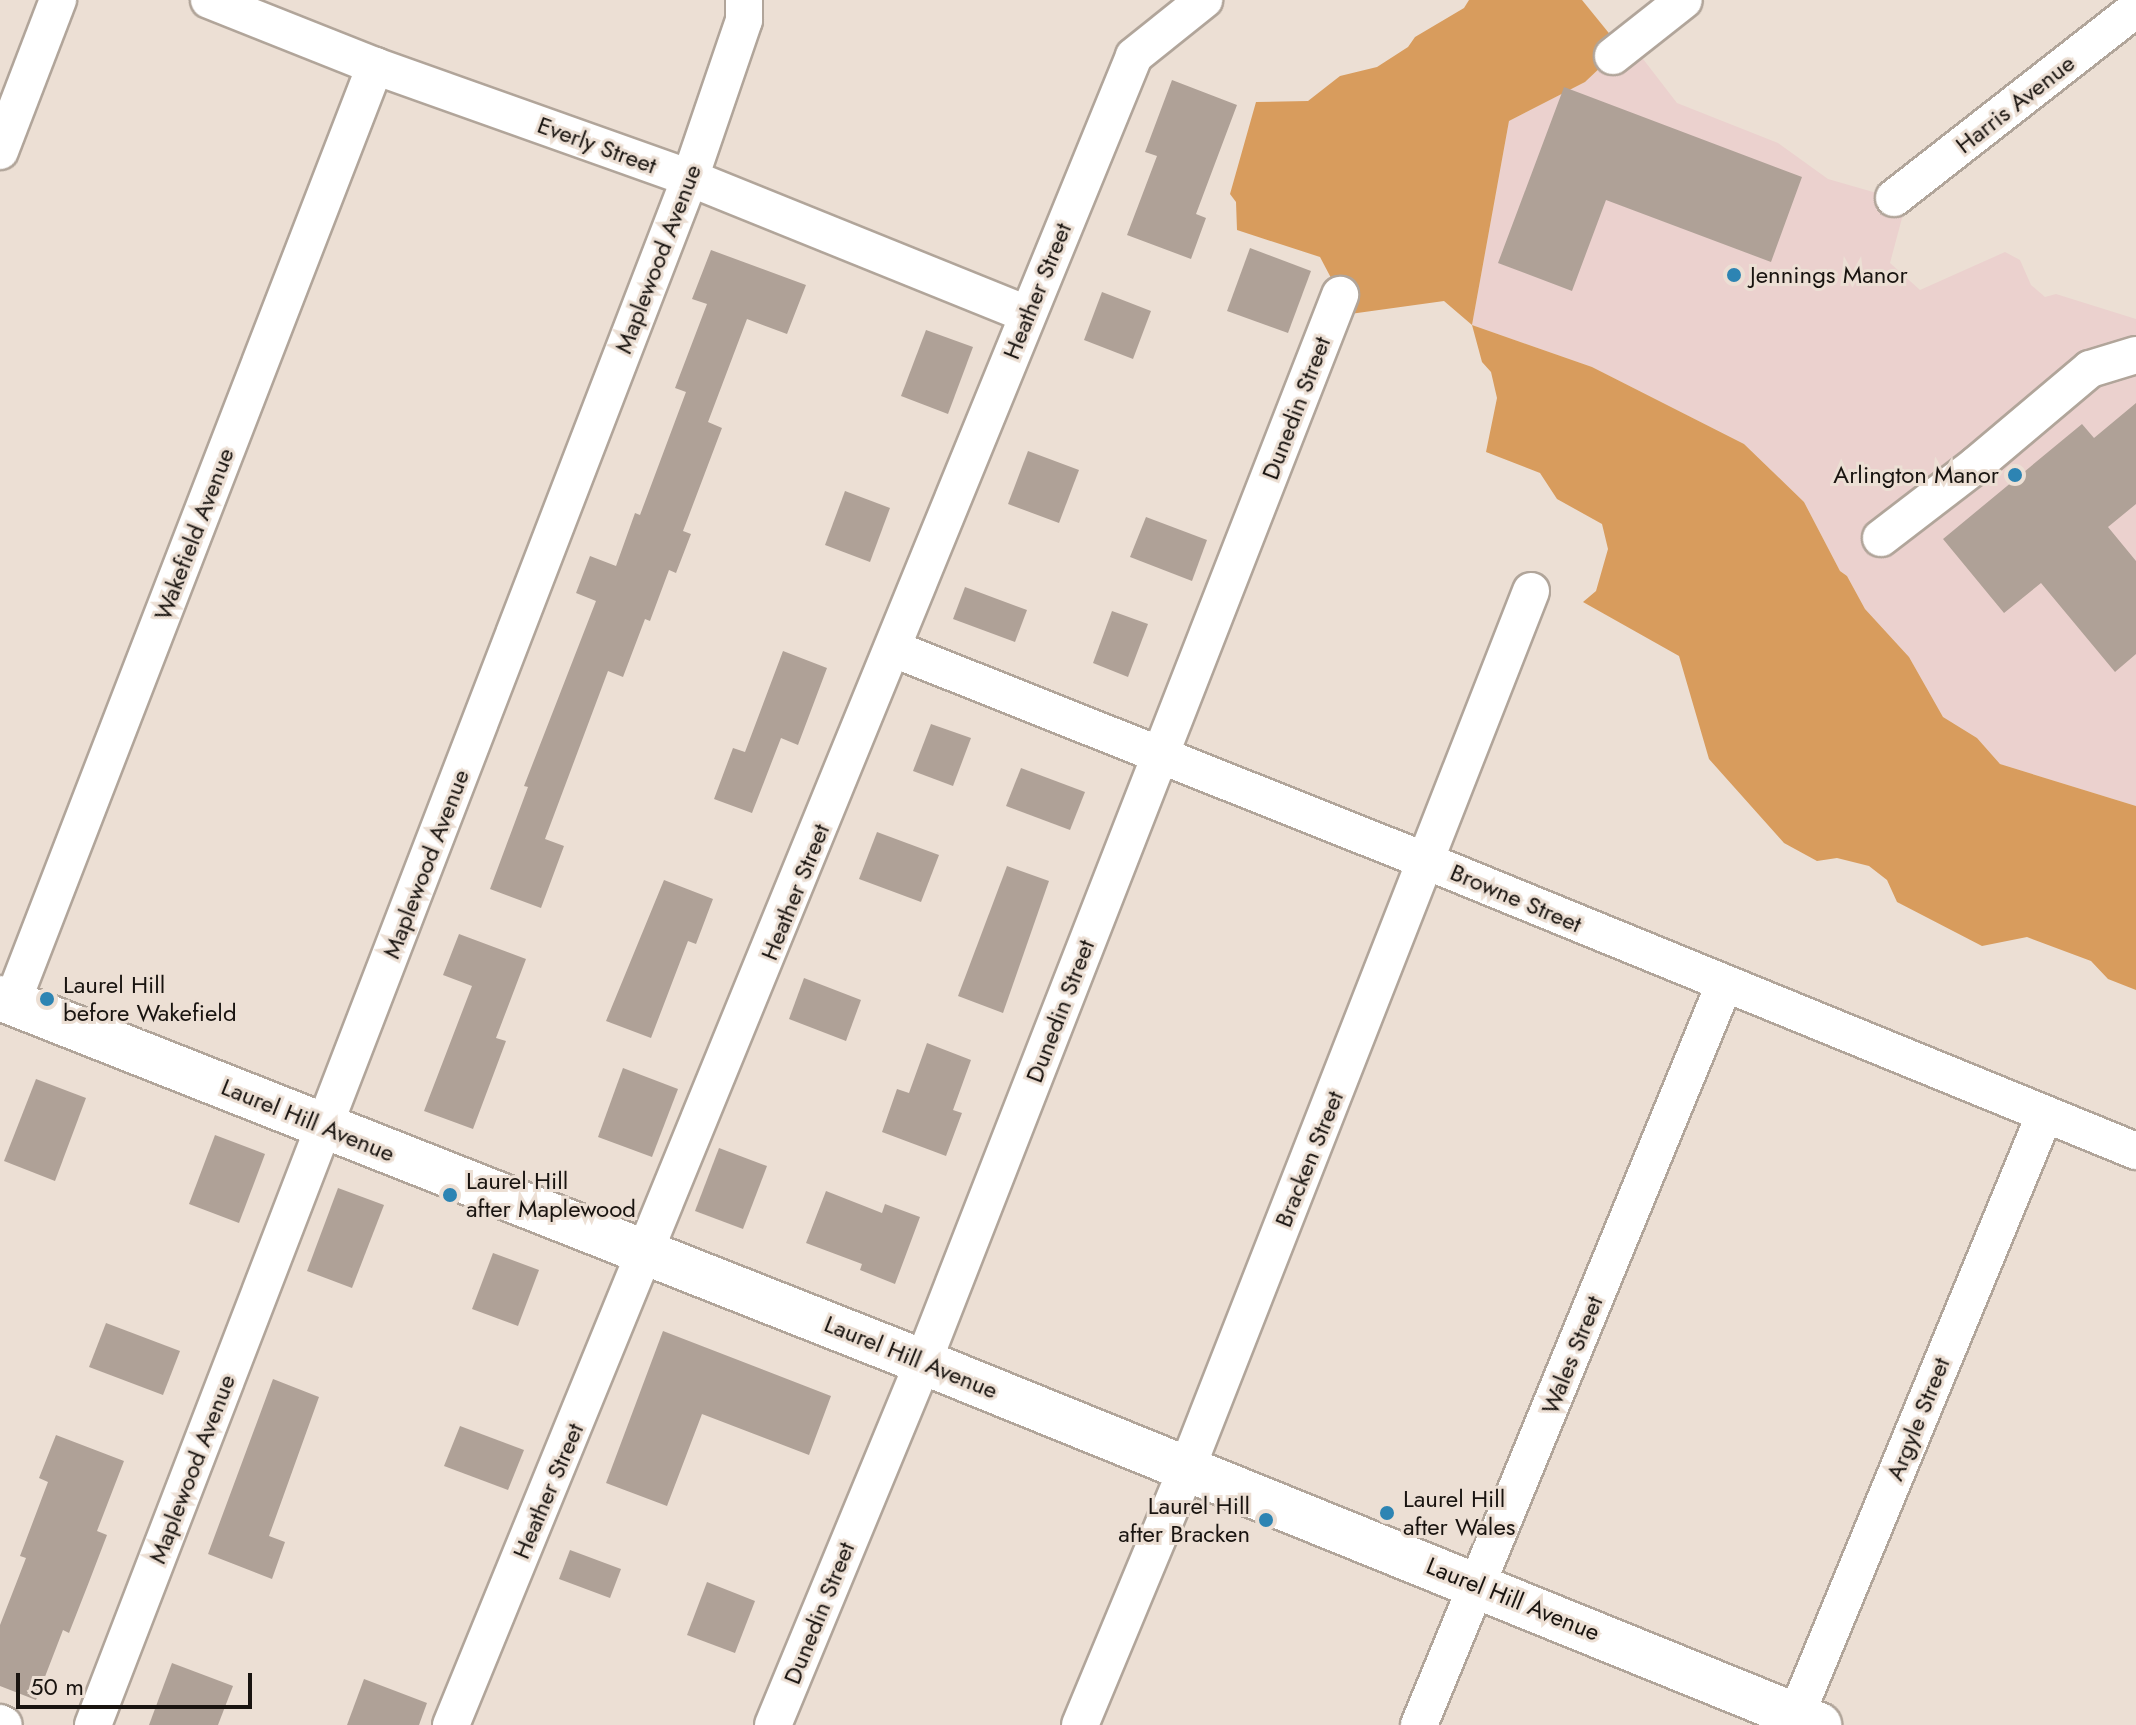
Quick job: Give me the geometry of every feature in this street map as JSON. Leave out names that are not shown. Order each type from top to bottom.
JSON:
[{"type":"street","points":[[0,151],[58,0]]},
{"type":"street","name":"Everly Street","points":[[209,0],[375,66],[690,178],[1027,314]]},
{"type":"street","name":"Maplewood Avenue","points":[[93,1725],[690,178],[744,20],[744,0]]},
{"type":"street","name":"Heather Street","points":[[451,1725],[647,1253],[1134,56],[1204,0]]},
{"type":"street","points":[[1613,56],[1684,0]]},
{"type":"street","name":"Harris Avenue","points":[[1894,198],[2128,14]]},
{"type":"street","name":"Wakefield Avenue","points":[[6,1000],[375,66]]},
{"type":"street","name":"Dunedin Street","points":[[773,1725],[923,1362],[1340,295]]},
{"type":"street","points":[[1881,538],[1976,465],[2090,369],[2136,355]]},
{"type":"street","name":"Bracken Street","points":[[1080,1725],[1187,1468],[1531,591]]},
{"type":"street","name":"Browne Street","points":[[894,649],[1426,861],[2136,1151]]},
{"type":"street","name":"Wales Street","points":[[1419,1725],[1724,985]]},
{"type":"street","name":"Laurel Hill Avenue","points":[[6,1000],[1477,1583],[1802,1722]]},
{"type":"street","name":"Argyle Street","points":[[1802,1722],[2045,1114]]},
{"type":"shaded area","points":[[1469,0],[1582,0],[1621,48],[1585,82],[1509,121],[1472,325],[1444,301],[1350,314],[1320,257],[1237,230],[1236,202],[1230,194],[1256,102],[1308,101],[1340,76],[1377,67],[1408,47],[1415,37],[1464,8]]},
{"type":"shaded area","points":[[1633,46],[1677,103],[1778,143],[1828,179],[1887,196],[1910,188],[1890,263],[1920,290],[2005,252],[2020,260],[2031,285],[2045,297],[2056,294],[2136,319],[2136,806],[2000,764],[1977,738],[1943,717],[1909,657],[1865,609],[1847,576],[1840,571],[1804,502],[1744,444],[1592,367],[1472,325],[1509,121],[1585,82],[1621,48]]},
{"type":"shaded area","points":[[1472,325],[1592,367],[1744,444],[1804,502],[1840,571],[1847,576],[1865,609],[1909,657],[1943,717],[1977,738],[2000,764],[2136,806],[2136,990],[2108,979],[2091,961],[2027,937],[1982,946],[1897,902],[1887,880],[1869,866],[1837,858],[1817,861],[1784,843],[1709,759],[1679,656],[1583,602],[1596,591],[1608,549],[1602,524],[1557,499],[1540,473],[1486,452],[1497,398],[1491,372],[1482,362]]},
{"type":"building","points":[[1172,80],[1237,105],[1196,214],[1206,218],[1191,259],[1127,235],[1157,156],[1145,152]]},
{"type":"building","points":[[1564,87],[1802,177],[1771,262],[1606,200],[1572,291],[1498,263]]},
{"type":"building","points":[[1250,248],[1311,271],[1288,333],[1227,311]]},
{"type":"building","points":[[711,250],[806,285],[787,334],[747,319],[708,422],[722,428],[683,531],[691,534],[676,573],[669,570],[650,621],[645,619],[623,677],[608,671],[545,839],[564,846],[541,908],[490,889],[528,787],[524,786],[596,601],[576,593],[590,556],[616,566],[635,513],[640,515],[686,392],[675,388],[707,304],[692,299]]},
{"type":"building","points":[[1102,292],[1151,311],[1133,359],[1084,340]]},
{"type":"building","points":[[926,330],[973,347],[948,414],[901,396]]},
{"type":"building","points":[[2136,403],[2136,504],[2108,527],[2136,561],[2136,654],[2115,672],[2041,583],[2004,613],[1943,539],[2082,424],[2094,438]]},
{"type":"building","points":[[1028,451],[1079,470],[1059,523],[1008,504]]},
{"type":"building","points":[[845,491],[890,508],[870,562],[825,545]]},
{"type":"building","points":[[1146,517],[1207,540],[1192,581],[1130,557]]},
{"type":"building","points":[[965,587],[1027,610],[1015,642],[953,619]]},
{"type":"building","points":[[1112,611],[1148,624],[1128,677],[1093,663]]},
{"type":"building","points":[[783,651],[827,668],[798,745],[781,738],[752,813],[714,799],[733,748],[745,752]]},
{"type":"building","points":[[931,724],[971,738],[953,786],[913,771]]},
{"type":"building","points":[[1021,768],[1085,792],[1070,830],[1006,806]]},
{"type":"building","points":[[877,832],[939,855],[921,902],[859,879]]},
{"type":"building","points":[[1007,866],[1049,881],[1003,1013],[958,996]]},
{"type":"building","points":[[664,880],[713,899],[696,944],[688,941],[651,1038],[606,1021]]},
{"type":"building","points":[[459,934],[526,959],[496,1038],[506,1041],[473,1129],[424,1111],[472,986],[443,975]]},
{"type":"building","points":[[804,978],[861,1000],[846,1041],[789,1019]]},
{"type":"building","points":[[927,1043],[971,1060],[953,1110],[962,1113],[946,1156],[882,1132],[897,1089],[909,1093]]},
{"type":"building","points":[[623,1068],[678,1089],[652,1157],[598,1137]]},
{"type":"building","points":[[36,1079],[86,1098],[55,1181],[4,1161]]},
{"type":"building","points":[[215,1135],[265,1154],[239,1223],[189,1204]]},
{"type":"building","points":[[719,1148],[767,1166],[743,1229],[695,1211]]},
{"type":"building","points":[[338,1188],[384,1205],[352,1288],[307,1271]]},
{"type":"building","points":[[826,1191],[882,1213],[885,1204],[920,1217],[895,1284],[860,1270],[862,1264],[806,1243]]},
{"type":"building","points":[[493,1253],[539,1270],[518,1326],[472,1309]]},
{"type":"building","points":[[106,1323],[180,1351],[163,1395],[89,1367]]},
{"type":"building","points":[[663,1331],[831,1396],[809,1455],[702,1414],[667,1506],[606,1483]]},
{"type":"building","points":[[273,1379],[319,1397],[269,1536],[285,1542],[272,1579],[208,1554]]},
{"type":"building","points":[[460,1426],[524,1450],[508,1490],[444,1466]]},
{"type":"building","points":[[56,1435],[124,1461],[97,1531],[107,1535],[69,1633],[63,1630],[36,1700],[0,1686],[0,1625],[26,1558],[20,1556],[48,1482],[39,1478]]},
{"type":"building","points":[[570,1550],[621,1569],[610,1598],[559,1579]]},
{"type":"building","points":[[707,1582],[755,1601],[735,1653],[687,1635]]},
{"type":"building","points":[[172,1663],[233,1686],[218,1725],[149,1725]]},
{"type":"building","points":[[364,1679],[427,1703],[419,1725],[347,1725]]},
{"type":"place","name":"Jennings Manor","points":[[1734,275]]},
{"type":"place","name":"Arlington Manor","points":[[2015,475]]},
{"type":"place","name":"Laurel Hill before Wakefield","points":[[47,999]]},
{"type":"place","name":"Laurel Hill after Maplewood","points":[[450,1195]]},
{"type":"place","name":"Laurel Hill after Wales","points":[[1387,1513]]},
{"type":"place","name":"Laurel Hill after Bracken","points":[[1266,1520]]}]
